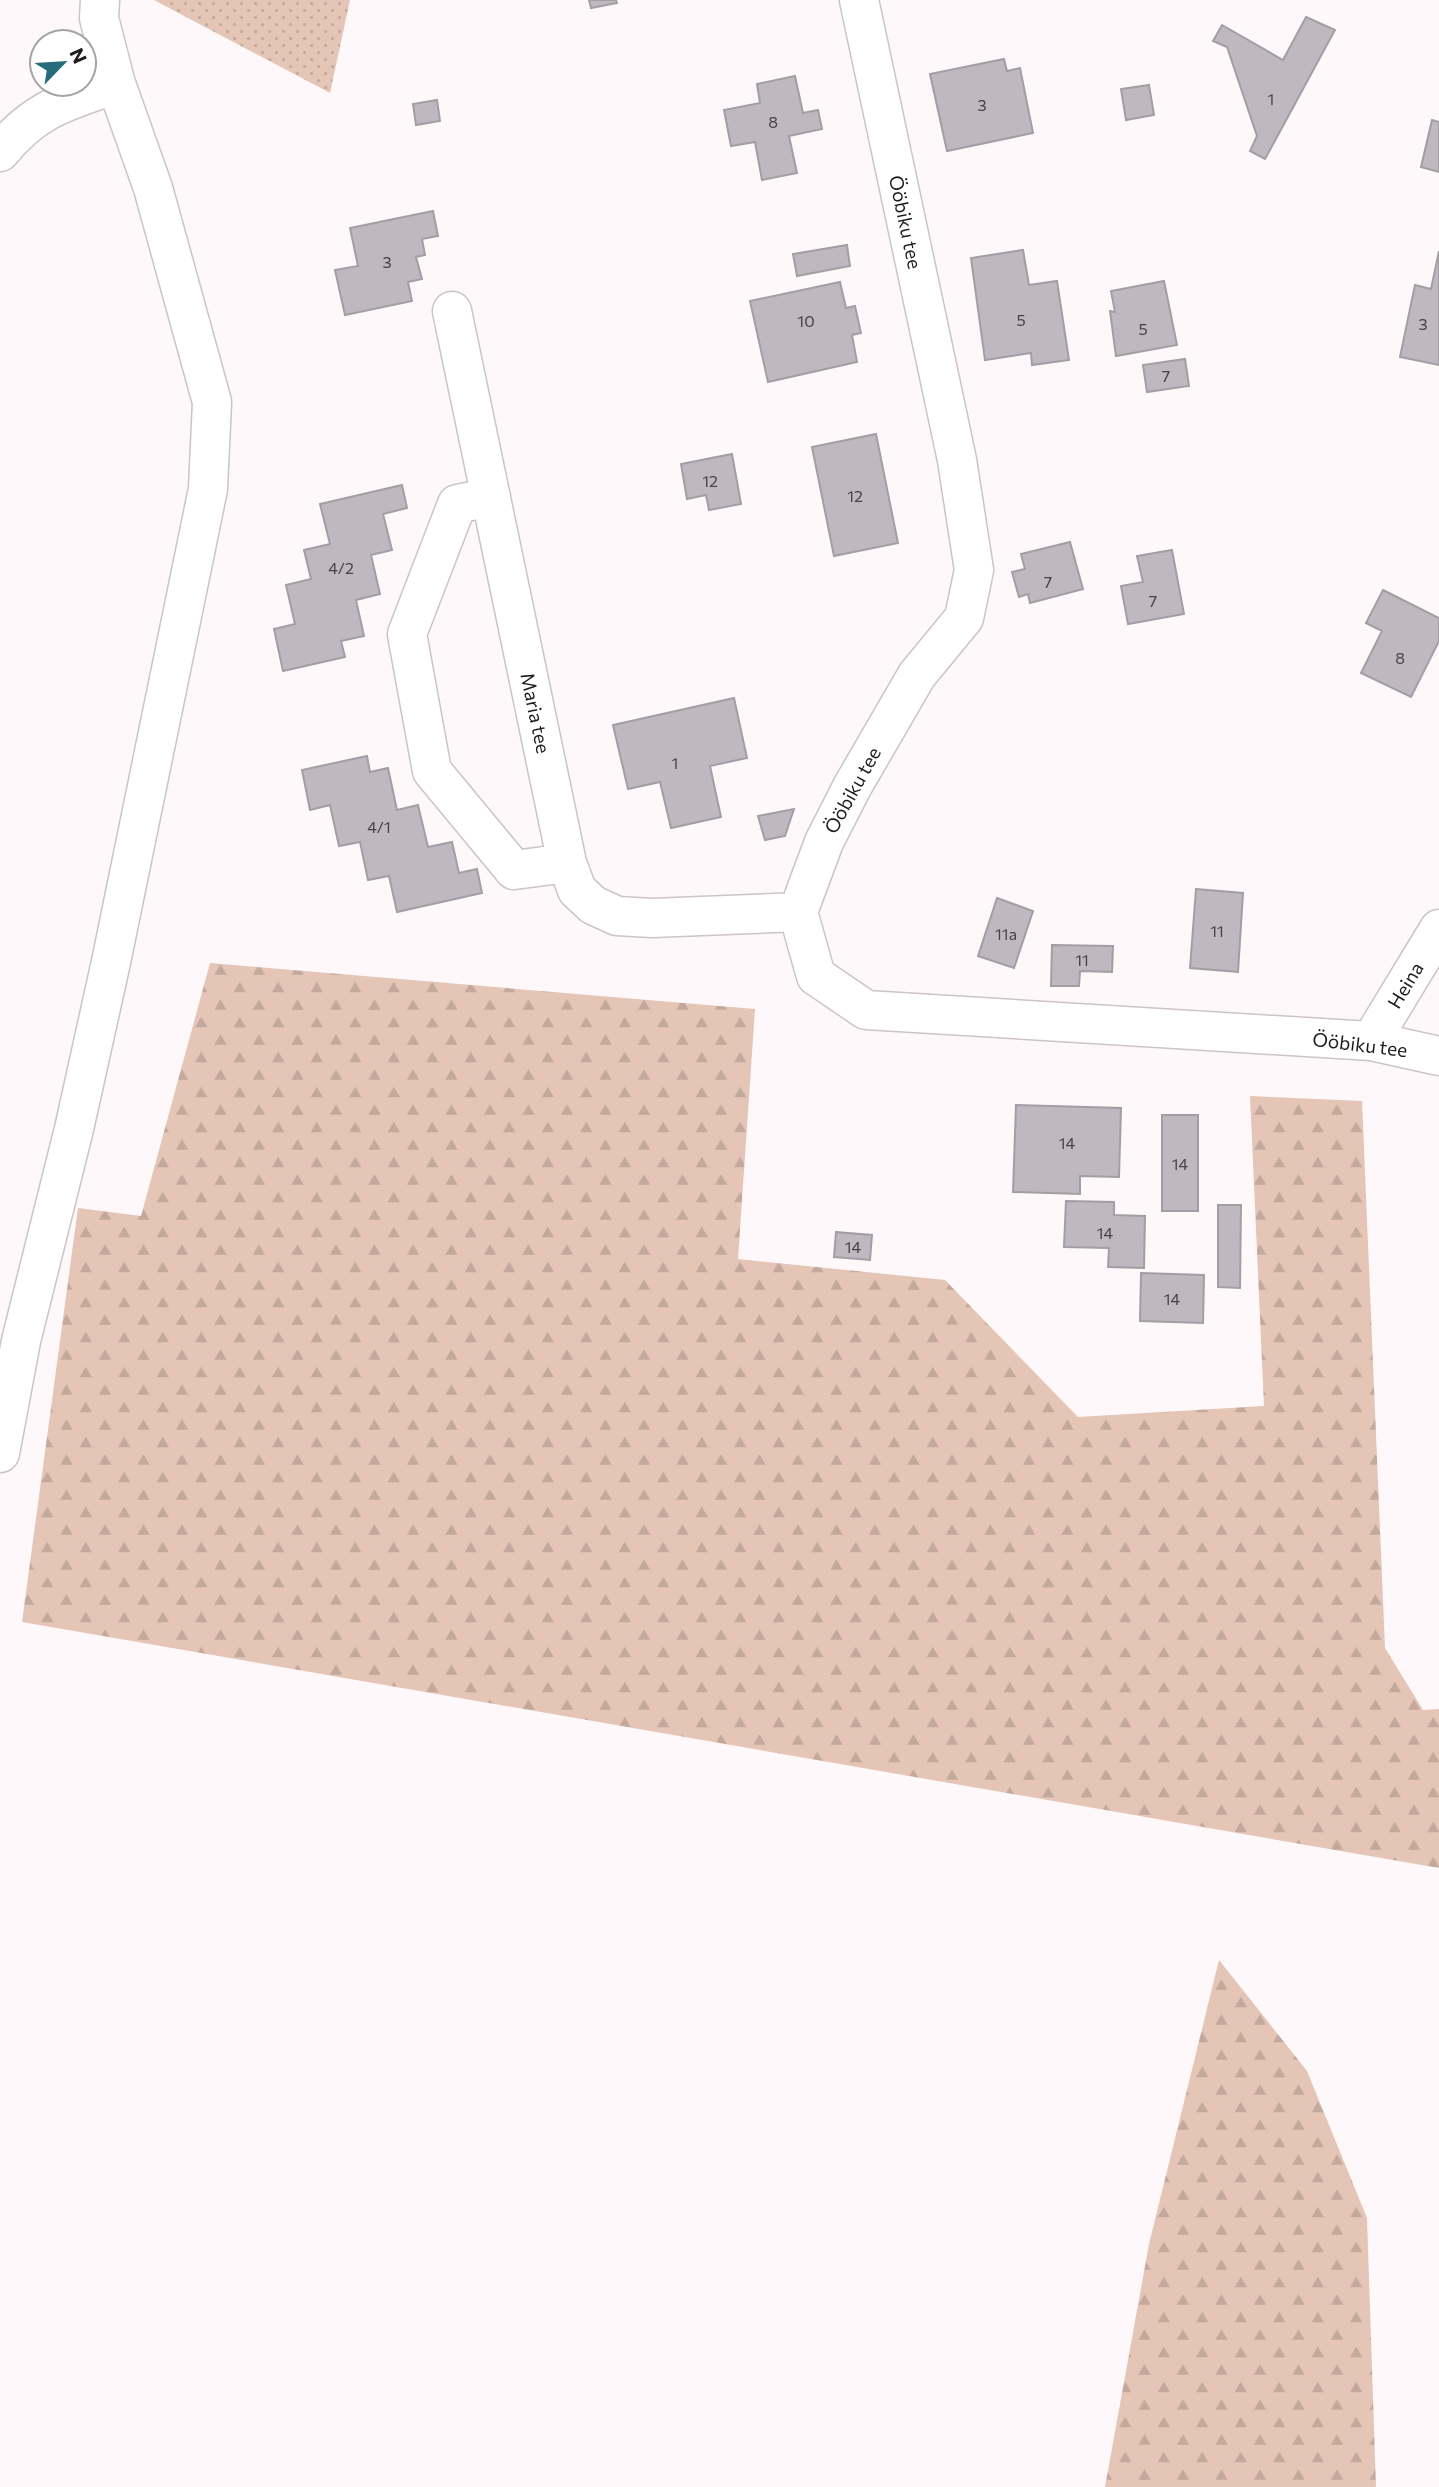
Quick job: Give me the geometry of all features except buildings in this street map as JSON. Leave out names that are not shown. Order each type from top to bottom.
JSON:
[{"type":"street","points":[[0,152],[19,129],[53,106],[116,84],[99,18],[100,0]]},
{"type":"street","name":"Ööbiku tee","points":[[859,0],[957,460],[974,570],[964,618],[917,675],[852,787],[824,842],[797,912],[816,976],[866,1010],[1371,1041],[1439,1056]]},
{"type":"street","points":[[0,1452],[21,1341],[74,1129],[111,962],[208,489],[212,402],[153,188],[114,78]]},
{"type":"street","name":"Maria tee","points":[[452,311],[567,863],[577,890],[593,905],[617,916],[652,918],[797,912]]},
{"type":"street","points":[[491,497],[457,504],[407,634],[432,771],[514,870],[567,863]]},
{"type":"street","name":"Heina","points":[[1371,1041],[1439,929]]},
{"type":"green space","points":[[154,0],[350,0],[330,93]]},
{"type":"green space","points":[[210,963],[755,1009],[738,1259],[945,1280],[1078,1417],[1264,1406],[1250,1096],[1362,1101],[1385,1648],[1423,1710],[1439,1709],[1439,1868],[22,1622],[78,1208],[141,1216]]},
{"type":"green space","points":[[1219,1960],[1307,2071],[1367,2218],[1376,2487],[1105,2487],[1149,2244]]}]
